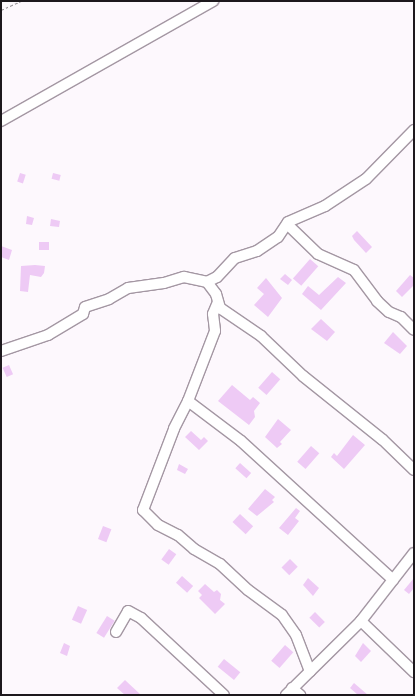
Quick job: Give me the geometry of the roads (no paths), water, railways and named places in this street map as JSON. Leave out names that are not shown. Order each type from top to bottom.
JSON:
[{"type":"street","points":[[1,121],[213,1]]},
{"type":"street","points":[[1,351],[48,335],[83,314],[85,307],[109,300],[128,288],[164,283],[184,277],[207,282],[217,277],[235,258],[256,250],[278,237],[287,224],[325,206],[366,179],[414,130]]},
{"type":"street","points":[[287,224],[318,254],[354,270],[377,301],[389,312],[401,317],[414,330]]},
{"type":"street","points":[[207,282],[216,294],[220,308],[256,332],[303,376],[383,440],[414,470]]},
{"type":"street","points":[[218,302],[214,314],[215,331],[188,401],[174,429],[143,510],[158,525],[178,535],[194,549],[220,564],[248,590],[282,615],[296,634],[310,670]]},
{"type":"street","points":[[188,401],[241,441],[393,580]]},
{"type":"street","points":[[293,693],[310,670],[361,621],[414,553]]},
{"type":"street","points":[[116,632],[128,611],[141,618],[224,695]]},
{"type":"street","points":[[361,621],[414,672]]}]
